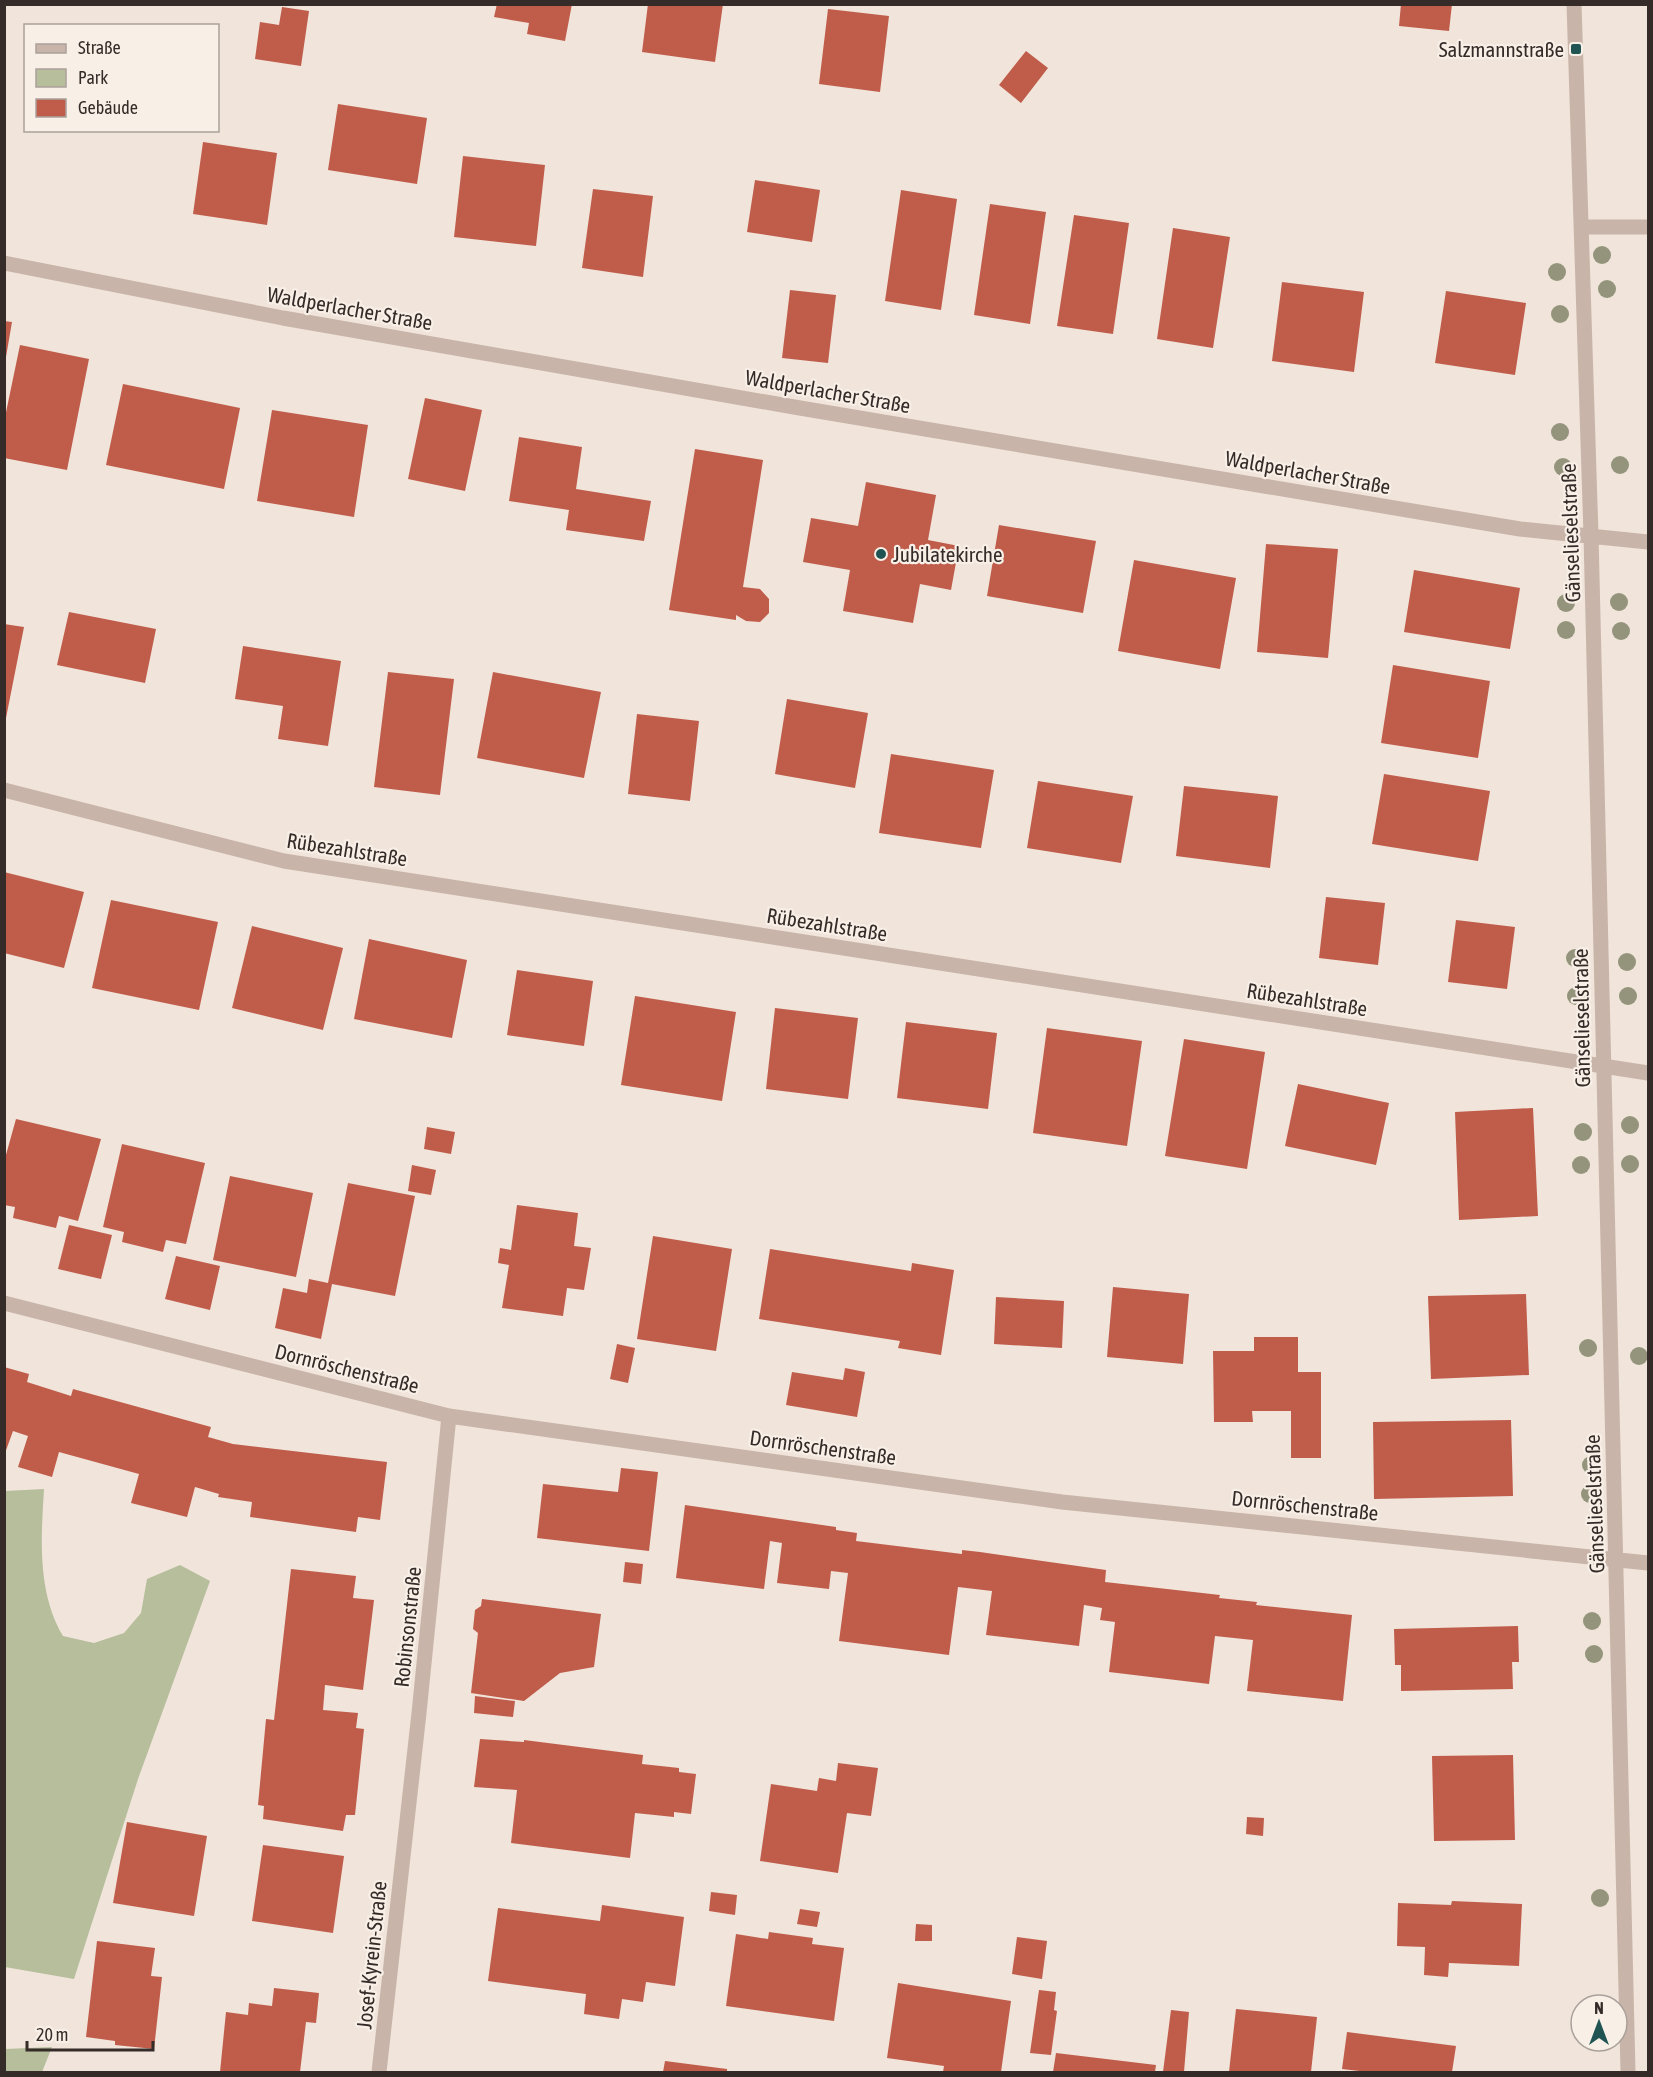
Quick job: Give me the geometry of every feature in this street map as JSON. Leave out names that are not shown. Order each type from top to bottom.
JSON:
[{"type":"street","name":"Gänselieselstraße","points":[[1574,4],[1592,535],[1628,2073]]},
{"type":"street","points":[[1582,227],[1648,227]]},
{"type":"street","name":"Waldperlacher Straße","points":[[4,263],[283,318],[643,381],[1520,529],[1648,542]]},
{"type":"street","name":"Rübezahlstraße","points":[[4,790],[284,861],[1648,1073]]},
{"type":"street","name":"Dornröschenstraße","points":[[4,1303],[449,1416],[1062,1502],[1648,1563]]},
{"type":"street","name":"Robinsonstraße","points":[[405,1841],[449,1416]]},
{"type":"street","name":"Josef-Kyrein-Straße","points":[[378,2073],[405,1841]]},
{"type":"green space","points":[[44,1489],[42,1545],[45,1583],[55,1619],[63,1636],[94,1643],[124,1633],[141,1613],[147,1579],[180,1565],[210,1581],[138,1779],[74,1979],[5,1967],[5,1491]]},
{"type":"green space","points":[[52,2047],[42,2072],[5,2072],[5,2049]]},
{"type":"building","points":[[497,4],[572,4],[565,41],[527,34],[529,23],[494,17]]},
{"type":"building","points":[[648,4],[723,4],[715,62],[642,52]]},
{"type":"building","points":[[1401,4],[1452,4],[1449,31],[1399,26]]},
{"type":"building","points":[[282,7],[309,11],[301,66],[255,59],[260,22],[279,25]]},
{"type":"building","points":[[828,9],[889,16],[880,92],[819,84]]},
{"type":"building","points":[[1026,51],[1048,68],[1021,103],[999,85]]},
{"type":"building","points":[[338,104],[427,118],[417,184],[328,170]]},
{"type":"building","points":[[203,142],[277,153],[267,225],[193,214]]},
{"type":"building","points":[[463,156],[545,165],[536,246],[454,237]]},
{"type":"building","points":[[755,180],[820,190],[812,242],[747,232]]},
{"type":"building","points":[[593,189],[653,196],[643,277],[582,268]]},
{"type":"building","points":[[901,190],[957,199],[941,310],[885,301]]},
{"type":"building","points":[[990,204],[1046,212],[1030,324],[974,315]]},
{"type":"building","points":[[1074,215],[1129,223],[1113,334],[1057,326]]},
{"type":"building","points":[[1173,228],[1230,237],[1213,348],[1157,339]]},
{"type":"building","points":[[1282,282],[1364,292],[1354,372],[1272,361]]},
{"type":"building","points":[[790,290],[836,295],[828,363],[782,358]]},
{"type":"building","points":[[1446,291],[1526,303],[1515,375],[1435,363]]},
{"type":"building","points":[[4,321],[12,322],[6,357],[4,357]]},
{"type":"building","points":[[20,345],[89,359],[67,470],[4,458],[4,422]]},
{"type":"building","points":[[123,384],[240,408],[224,489],[106,465]]},
{"type":"building","points":[[425,398],[482,410],[465,491],[408,479]]},
{"type":"building","points":[[272,410],[368,425],[354,517],[257,501]]},
{"type":"building","points":[[519,437],[582,447],[576,489],[651,501],[644,541],[566,530],[569,510],[509,501]]},
{"type":"building","points":[[695,449],[763,460],[743,587],[760,589],[769,599],[769,613],[760,622],[746,621],[736,615],[736,620],[669,610]]},
{"type":"building","name":"Jubilatekirche","points":[[866,482],[936,495],[928,540],[959,546],[951,590],[920,584],[913,623],[843,611],[850,570],[803,562],[811,518],[858,526]]},
{"type":"building","points":[[999,525],[1096,541],[1083,613],[987,596]]},
{"type":"building","points":[[1266,544],[1338,549],[1328,658],[1257,652]]},
{"type":"building","points":[[1134,560],[1236,578],[1220,669],[1118,651]]},
{"type":"building","points":[[1414,570],[1520,588],[1510,649],[1404,632]]},
{"type":"building","points":[[69,612],[156,629],[145,683],[57,665]]},
{"type":"building","points":[[4,624],[24,627],[6,718],[4,717]]},
{"type":"building","points":[[243,646],[341,661],[328,746],[278,739],[283,706],[235,699]]},
{"type":"building","points":[[1393,665],[1490,681],[1478,758],[1381,743]]},
{"type":"building","points":[[388,672],[454,679],[440,795],[374,787]]},
{"type":"building","points":[[493,672],[601,692],[584,778],[477,758]]},
{"type":"building","points":[[787,699],[868,713],[855,788],[775,774]]},
{"type":"building","points":[[637,714],[699,721],[690,801],[628,794]]},
{"type":"building","points":[[891,754],[994,770],[981,848],[879,833]]},
{"type":"building","points":[[1384,774],[1490,791],[1478,861],[1372,844]]},
{"type":"building","points":[[1038,781],[1133,796],[1121,863],[1027,848]]},
{"type":"building","points":[[1184,786],[1278,796],[1270,868],[1176,856]]},
{"type":"building","points":[[4,872],[84,892],[64,968],[4,953]]},
{"type":"building","points":[[1326,897],[1385,903],[1378,965],[1319,958]]},
{"type":"building","points":[[111,900],[218,922],[199,1010],[92,988]]},
{"type":"building","points":[[1456,920],[1515,927],[1507,989],[1448,982]]},
{"type":"building","points":[[252,926],[343,948],[323,1030],[232,1008]]},
{"type":"building","points":[[369,939],[467,960],[452,1038],[354,1019]]},
{"type":"building","points":[[517,970],[593,981],[584,1046],[507,1035]]},
{"type":"building","points":[[635,996],[736,1012],[722,1101],[621,1085]]},
{"type":"building","points":[[775,1008],[858,1018],[848,1099],[766,1089]]},
{"type":"building","points":[[906,1022],[997,1033],[988,1109],[897,1098]]},
{"type":"building","points":[[1047,1028],[1142,1041],[1127,1146],[1033,1133]]},
{"type":"building","points":[[1184,1039],[1265,1052],[1247,1169],[1165,1156]]},
{"type":"building","points":[[1298,1084],[1389,1103],[1376,1165],[1285,1146]]},
{"type":"building","points":[[1533,1108],[1538,1216],[1459,1220],[1455,1112]]},
{"type":"building","points":[[16,1119],[101,1139],[78,1221],[59,1216],[56,1228],[13,1218],[15,1207],[4,1205],[4,1162]]},
{"type":"building","points":[[427,1127],[455,1132],[451,1154],[424,1149]]},
{"type":"building","points":[[122,1144],[205,1163],[186,1244],[166,1240],[163,1252],[122,1242],[124,1232],[103,1227]]},
{"type":"building","points":[[412,1165],[436,1170],[431,1195],[408,1191]]},
{"type":"building","points":[[230,1176],[313,1193],[296,1277],[213,1260]]},
{"type":"building","points":[[348,1183],[415,1196],[395,1296],[332,1284],[321,1339],[275,1328],[283,1288],[307,1293],[309,1279],[328,1283]]},
{"type":"building","points":[[517,1205],[578,1213],[574,1246],[591,1248],[584,1290],[567,1288],[563,1316],[502,1308],[509,1265],[498,1263],[500,1248],[511,1250]]},
{"type":"building","points":[[69,1225],[112,1235],[101,1279],[58,1269]]},
{"type":"building","points":[[653,1236],[732,1249],[716,1351],[637,1339]]},
{"type":"building","points":[[770,1249],[911,1271],[912,1263],[954,1270],[941,1355],[898,1348],[900,1341],[759,1319]]},
{"type":"building","points":[[176,1256],[220,1266],[210,1310],[165,1299]]},
{"type":"building","points":[[1113,1287],[1189,1294],[1183,1364],[1107,1357]]},
{"type":"building","points":[[1526,1294],[1529,1375],[1431,1379],[1428,1296]]},
{"type":"building","points":[[996,1297],[1064,1301],[1062,1348],[994,1344]]},
{"type":"building","points":[[1254,1337],[1298,1337],[1298,1372],[1321,1372],[1321,1458],[1291,1458],[1291,1411],[1252,1411],[1253,1422],[1214,1422],[1213,1351],[1254,1351]]},
{"type":"building","points":[[617,1344],[635,1348],[628,1383],[610,1379]]},
{"type":"building","points":[[4,1367],[29,1374],[27,1382],[71,1396],[73,1389],[211,1427],[208,1437],[233,1444],[387,1462],[380,1520],[358,1517],[356,1532],[250,1517],[252,1502],[218,1497],[219,1494],[195,1487],[187,1517],[131,1503],[139,1474],[59,1452],[52,1477],[18,1467],[28,1436],[13,1431],[4,1456]]},
{"type":"building","points":[[845,1368],[865,1372],[857,1417],[786,1405],[792,1372],[843,1380]]},
{"type":"building","points":[[1511,1420],[1513,1496],[1374,1499],[1373,1422]]},
{"type":"building","points":[[621,1468],[658,1472],[649,1551],[537,1538],[543,1484],[618,1492]]},
{"type":"building","points":[[685,1505],[836,1527],[836,1530],[857,1533],[856,1541],[962,1554],[962,1550],[980,1552],[1106,1570],[1105,1582],[1220,1595],[1219,1598],[1257,1602],[1256,1605],[1352,1615],[1343,1701],[1247,1691],[1253,1640],[1215,1636],[1209,1684],[1109,1672],[1115,1622],[1100,1620],[1102,1608],[1084,1605],[1079,1646],[986,1635],[992,1591],[958,1587],[949,1655],[839,1641],[848,1573],[831,1571],[829,1589],[777,1583],[782,1543],[770,1541],[764,1589],[676,1578]]},
{"type":"building","points":[[625,1562],[643,1564],[641,1584],[623,1582]]},
{"type":"building","points":[[291,1569],[356,1576],[353,1598],[374,1600],[363,1690],[325,1685],[323,1710],[358,1713],[356,1728],[364,1729],[355,1815],[346,1815],[343,1831],[263,1819],[264,1806],[258,1805],[266,1719],[274,1720]]},
{"type":"building","points":[[482,1599],[601,1614],[594,1667],[560,1673],[524,1701],[471,1693],[478,1633],[473,1629],[475,1610],[481,1606]]},
{"type":"building","points":[[1518,1626],[1519,1662],[1512,1662],[1513,1689],[1401,1691],[1401,1665],[1395,1665],[1394,1629]]},
{"type":"building","points":[[475,1696],[515,1701],[513,1717],[474,1713]]},
{"type":"building","points":[[480,1739],[524,1742],[524,1740],[643,1755],[642,1764],[679,1768],[679,1772],[696,1774],[691,1814],[674,1812],[674,1817],[635,1813],[630,1858],[511,1843],[517,1790],[474,1787]]},
{"type":"building","points":[[1513,1755],[1515,1840],[1434,1841],[1432,1756]]},
{"type":"building","points":[[838,1763],[878,1768],[871,1816],[847,1813],[838,1873],[760,1861],[771,1784],[817,1791],[819,1778],[836,1781]]},
{"type":"building","points":[[1247,1817],[1264,1818],[1263,1836],[1246,1834]]},
{"type":"building","points":[[127,1822],[207,1836],[194,1916],[113,1903]]},
{"type":"building","points":[[263,1845],[344,1856],[333,1933],[252,1921]]},
{"type":"building","points":[[711,1892],[737,1895],[735,1915],[709,1911]]},
{"type":"building","points":[[1452,1901],[1522,1904],[1519,1966],[1449,1963],[1448,1977],[1424,1975],[1425,1947],[1397,1946],[1398,1903],[1451,1905]]},
{"type":"building","points":[[602,1905],[684,1917],[675,1986],[646,1982],[643,2002],[622,1999],[619,2019],[584,2014],[586,1994],[488,1981],[498,1908],[600,1921]]},
{"type":"building","points":[[800,1909],[820,1912],[817,1927],[797,1924]]},
{"type":"building","points":[[916,1924],[932,1925],[932,1941],[915,1941]]},
{"type":"building","points":[[769,1932],[813,1938],[812,1944],[844,1948],[834,2021],[726,2006],[736,1934],[768,1939]]},
{"type":"building","points":[[1017,1937],[1047,1941],[1042,1979],[1012,1974]]},
{"type":"building","points":[[97,1941],[155,1948],[151,1976],[162,1977],[154,2049],[115,2045],[115,2041],[86,2037]]},
{"type":"building","points":[[898,1983],[1011,2001],[1001,2072],[943,2072],[944,2066],[887,2058]]},
{"type":"building","points":[[274,1988],[319,1993],[316,2023],[306,2022],[300,2072],[220,2072],[226,2012],[248,2015],[249,2003],[272,2006]]},
{"type":"building","points":[[1039,1990],[1056,1992],[1054,2010],[1057,2011],[1051,2055],[1030,2053]]},
{"type":"building","points":[[1236,2009],[1317,2017],[1311,2072],[1229,2072]]},
{"type":"building","points":[[1171,2010],[1189,2012],[1184,2072],[1163,2072]]},
{"type":"building","points":[[1347,2032],[1456,2046],[1452,2072],[1368,2072],[1342,2069]]},
{"type":"building","points":[[1056,2053],[1156,2065],[1155,2072],[1053,2072]]},
{"type":"building","points":[[665,2061],[727,2069],[727,2072],[663,2072]]},
{"type":"place","name":"Salzmannstraße","points":[[1576,49]]},
{"type":"place","name":"Jubilatekirche","points":[[881,554]]}]
